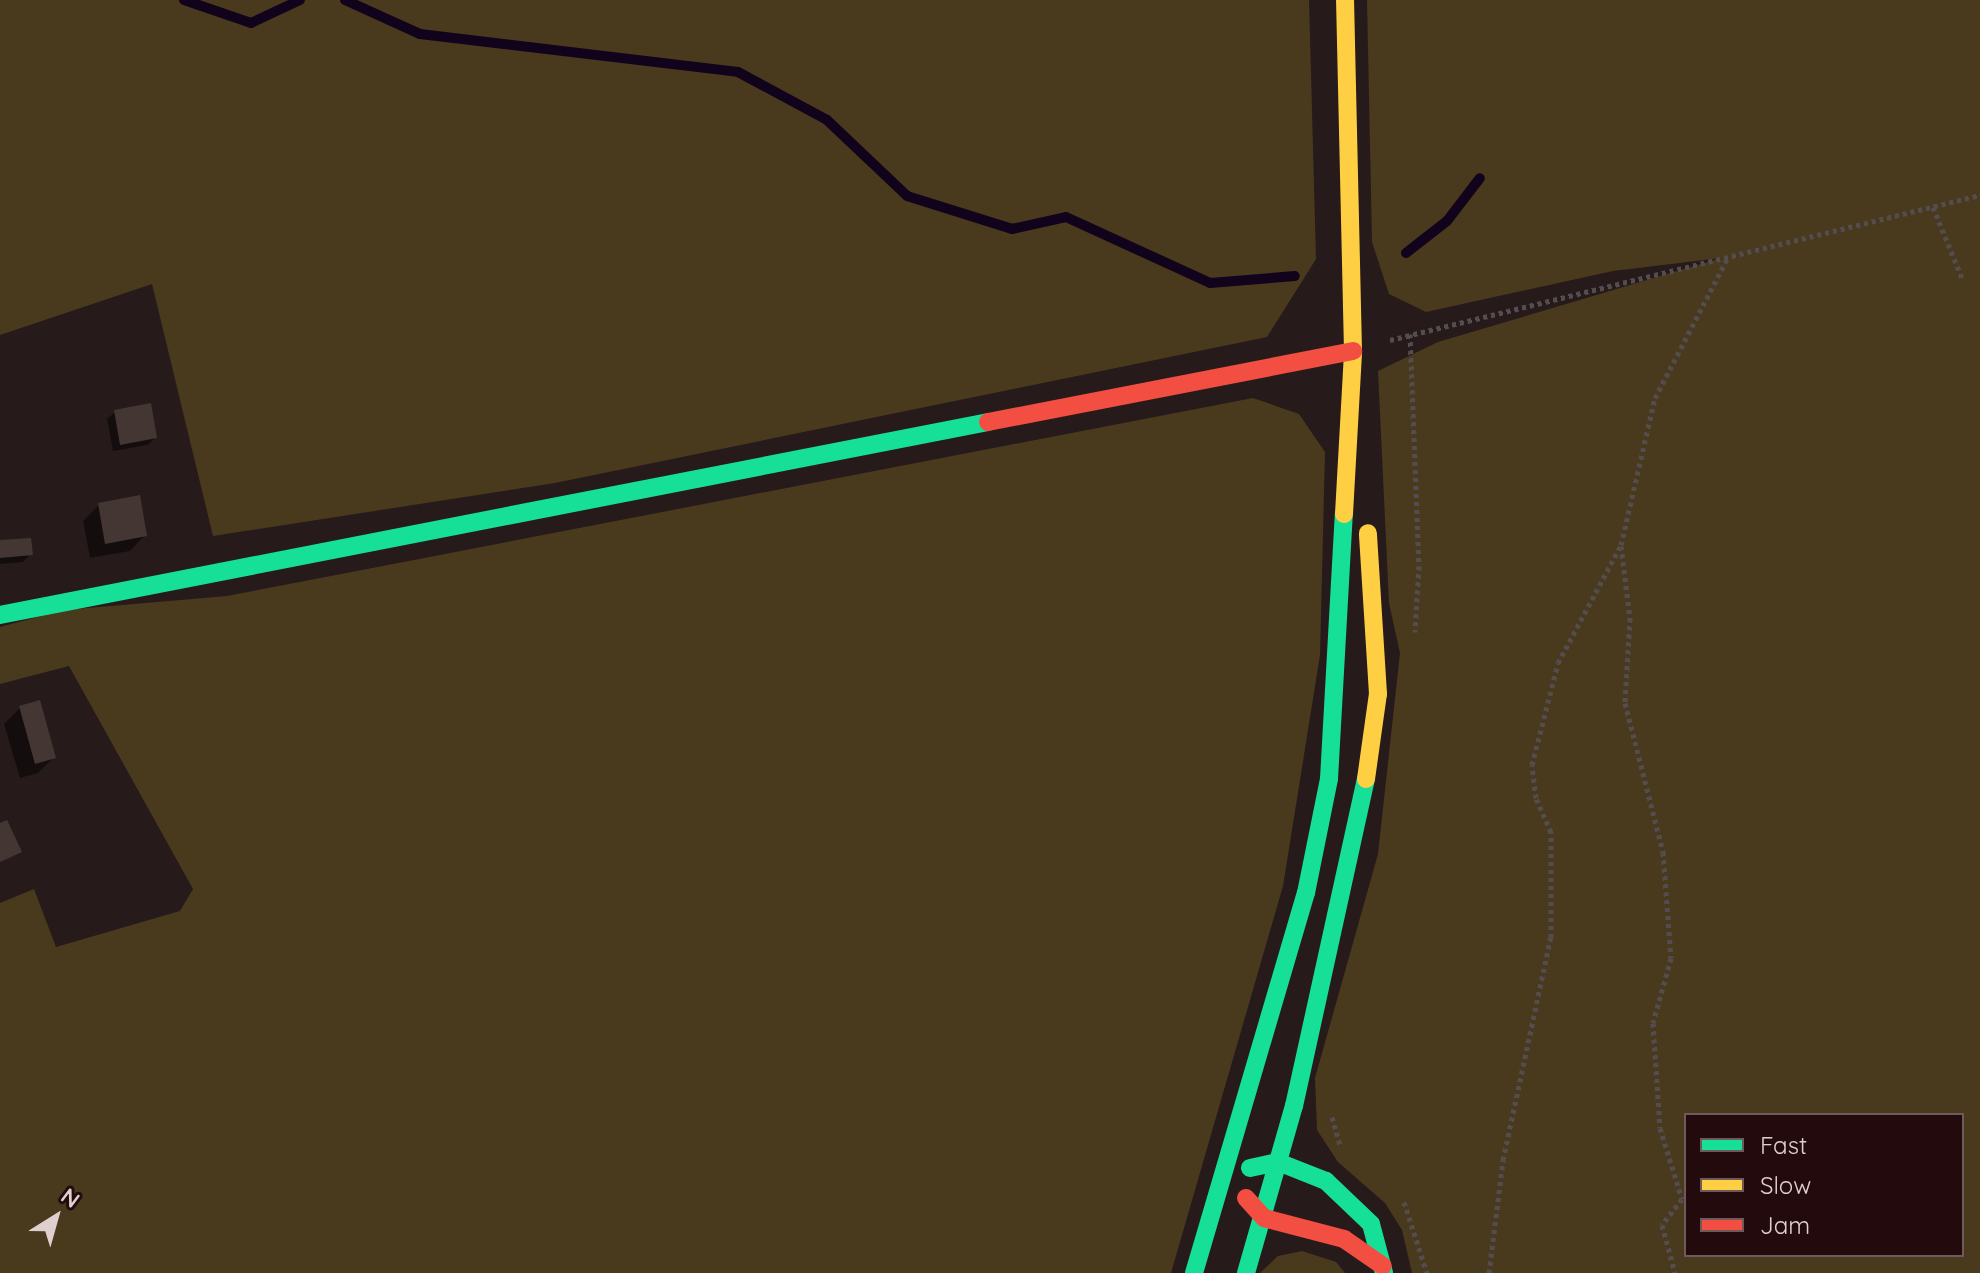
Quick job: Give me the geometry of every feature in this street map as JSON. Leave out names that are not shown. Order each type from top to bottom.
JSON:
[{"type":"main road","points":[[1246,1273],[1264,1218],[1360,820],[1378,694],[1353,351],[1345,0]]},
{"type":"main road","points":[[0,615],[1353,351]]},
{"type":"main road","points":[[1194,1273],[1306,893],[1329,779],[1353,351]]},
{"type":"main road","points":[[1223,1173],[1278,1162],[1326,1181],[1371,1224],[1384,1270]]},
{"type":"main road","points":[[1223,1173],[1264,1218],[1344,1239],[1384,1270]]},
{"type":"path","points":[[1410,334],[1980,195]]},
{"type":"path","points":[[1933,207],[1962,278]]},
{"type":"path","points":[[1489,1273],[1503,1160],[1551,937],[1551,832],[1536,798],[1532,765],[1558,663],[1621,545],[1655,398],[1728,257]]},
{"type":"path","points":[[1621,545],[1630,618],[1625,703],[1663,852],[1671,958],[1653,1023],[1660,1128],[1682,1199],[1662,1225],[1675,1273]]},
{"type":"shaded area","points":[[0,0],[1309,0],[1316,259],[1267,337],[555,483],[213,536],[152,284],[0,335]]},
{"type":"shaded area","points":[[1367,0],[1980,0],[1980,1273],[1412,1273],[1402,1230],[1385,1203],[1338,1162],[1317,1130],[1315,1078],[1378,854],[1400,653],[1389,603],[1378,371],[1438,342],[1721,258],[1613,271],[1426,312],[1389,294],[1372,242]]},
{"type":"shaded area","points":[[1253,398],[1299,414],[1325,452],[1320,655],[1283,886],[1171,1273],[0,1273],[0,903],[34,889],[56,947],[180,911],[193,889],[69,666],[0,684],[0,627],[64,610],[227,596]]},
{"type":"shaded area","points":[[1302,1251],[1336,1262],[1345,1273],[1260,1273],[1278,1256]]},
{"type":"building","points":[[151,403],[157,438],[120,445],[114,410]]},
{"type":"building","points":[[140,495],[147,536],[105,544],[98,503]]},
{"type":"building","points":[[31,538],[33,555],[0,558],[0,540]]},
{"type":"building","points":[[40,700],[56,758],[35,764],[19,706]]},
{"type":"building","points":[[7,820],[22,852],[0,862],[0,823]]},
{"type":"waterway","points":[[184,0],[251,23],[300,0]]},
{"type":"waterway","points":[[345,0],[420,34],[738,72],[827,120],[907,196],[1012,229],[1066,217],[1210,283],[1295,276]]},
{"type":"waterway","points":[[1406,253],[1447,221],[1480,178]]},
{"type":"traffic: fast","points":[[0,615],[988,422]]},
{"type":"traffic: fast","points":[[1194,1273],[1306,893],[1329,779],[1344,514]]},
{"type":"traffic: fast","points":[[1246,1273],[1294,1106],[1366,779]]},
{"type":"traffic: fast","points":[[1250,1168],[1278,1162],[1326,1181],[1371,1224],[1384,1273]]},
{"type":"traffic: slow","points":[[1344,514],[1353,351],[1345,0]]},
{"type":"traffic: slow","points":[[1366,779],[1378,694],[1368,533]]},
{"type":"traffic: jam","points":[[988,422],[1353,351]]},
{"type":"traffic: jam","points":[[1246,1198],[1264,1218],[1344,1239],[1383,1266]]}]
